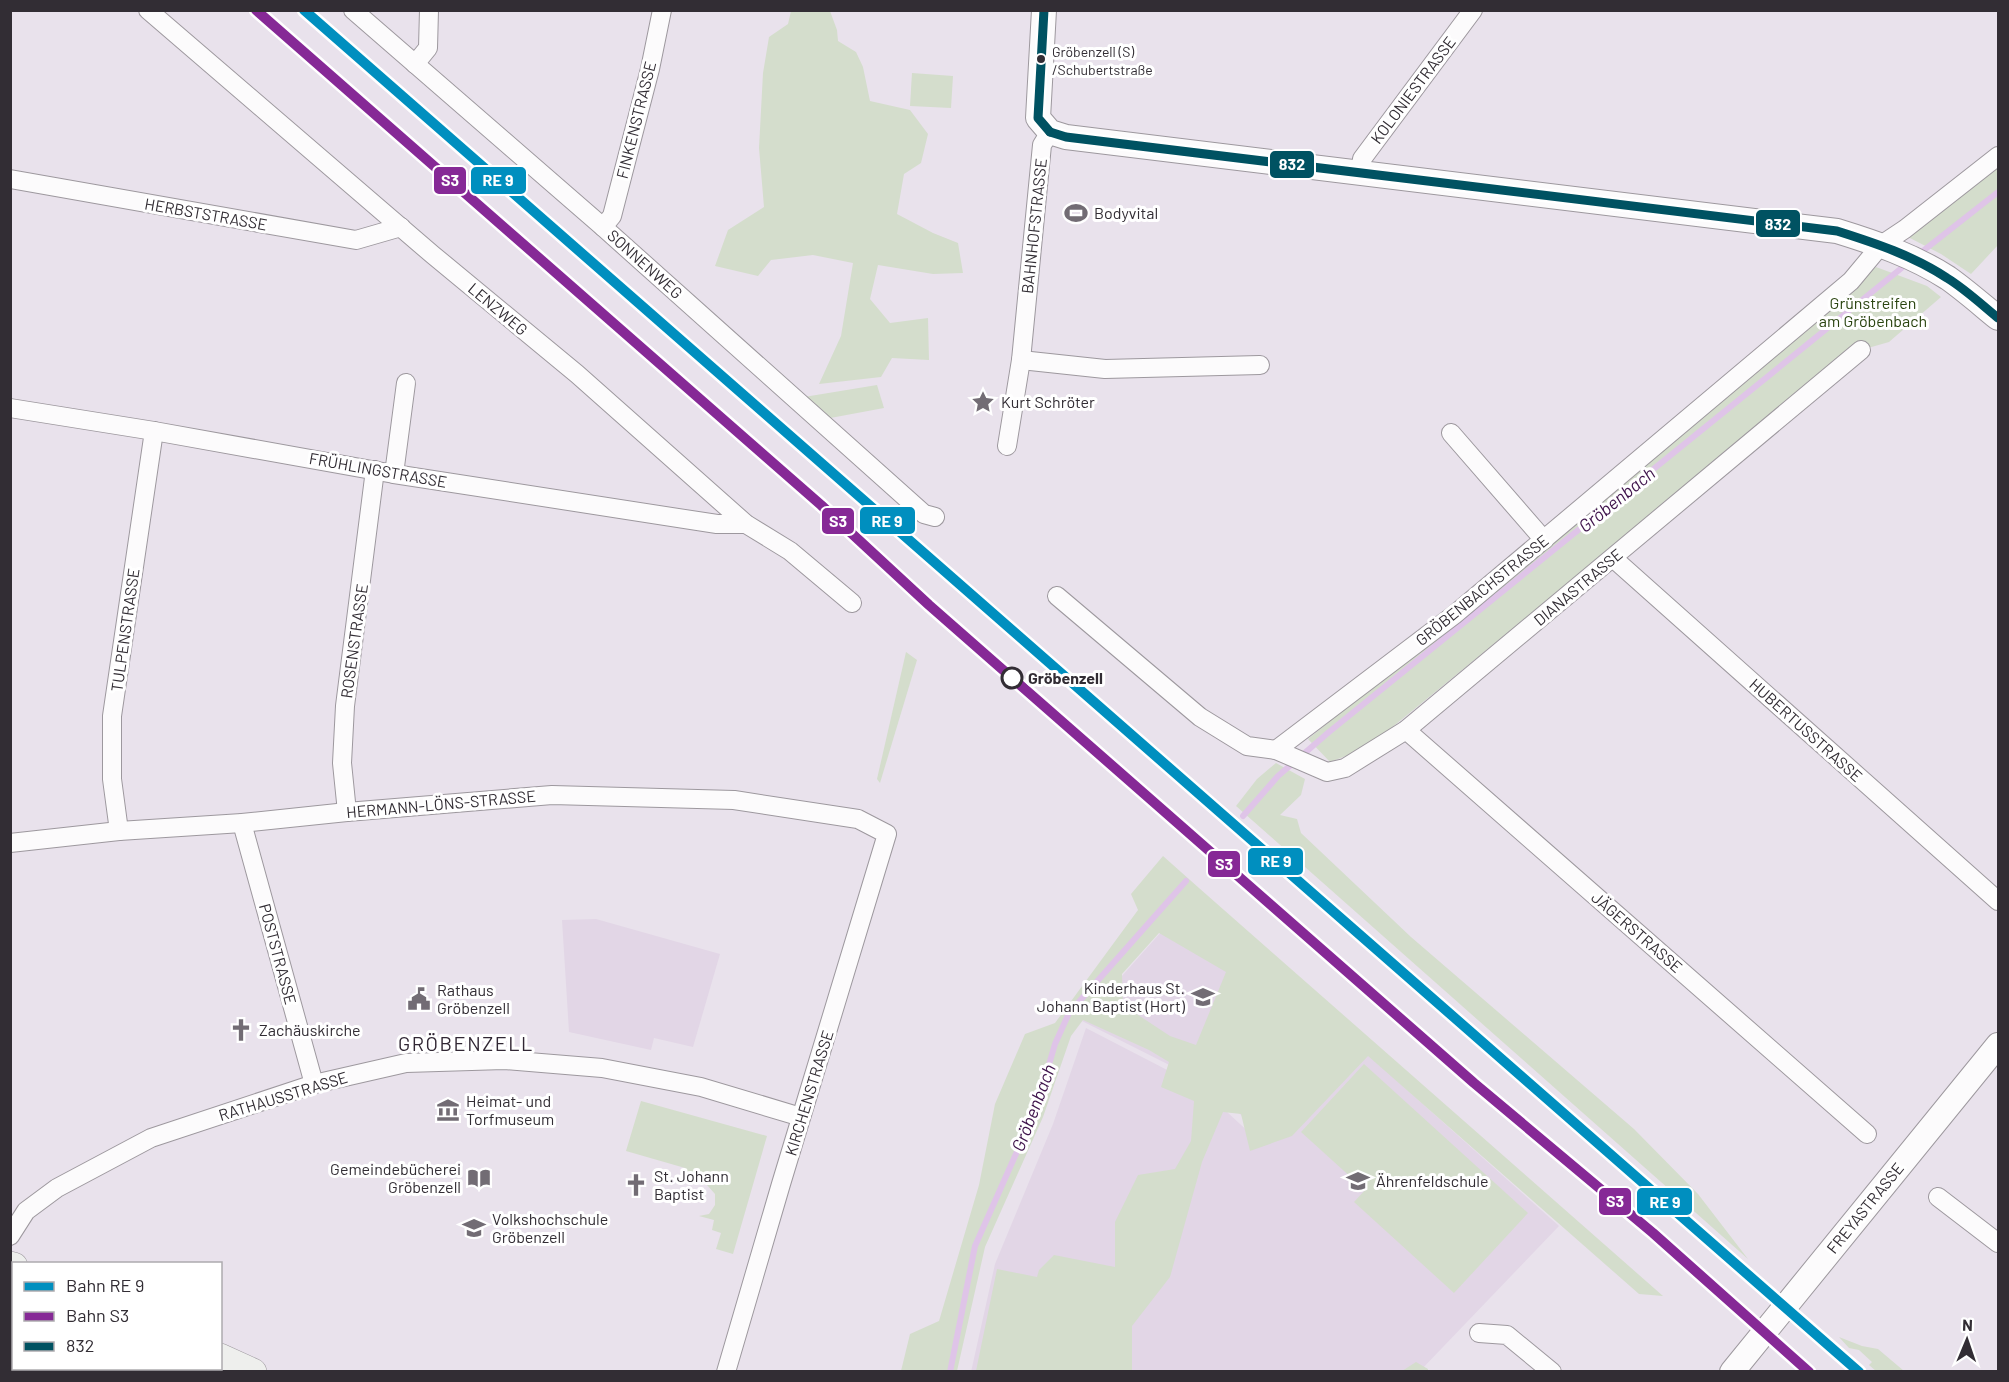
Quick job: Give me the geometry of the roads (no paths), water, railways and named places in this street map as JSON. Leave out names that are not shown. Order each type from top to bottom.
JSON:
[{"type":"main road","points":[[222,1358],[253,1371]]},
{"type":"street","name":"LENZWEG","points":[[148,10],[577,374],[746,524],[790,551],[852,603]]},
{"type":"street","name":"SONNENWEG","points":[[353,10],[603,226],[924,514],[935,517]]},
{"type":"street","points":[[415,63],[428,48],[429,10]]},
{"type":"street","name":"FINKENSTRASSE","points":[[603,226],[612,216],[650,69],[662,10]]},
{"type":"street","points":[[1044,10],[1038,118],[1050,132],[1066,137],[1837,231],[1891,249],[1929,267],[1949,279],[1998,318]]},
{"type":"street","name":"KOLONIESTRASSE","points":[[1360,172],[1362,159],[1473,10]]},
{"type":"street","name":"BAHNHOFSTRASSE","points":[[1007,446],[1021,360],[1042,145],[1050,132]]},
{"type":"street","name":"GRÖBENBACHSTRASSE","points":[[1281,752],[1454,615],[1851,280],[1891,249],[1905,230],[1998,156]]},
{"type":"street","name":"HERBSTSTRASSE","points":[[10,180],[356,240],[401,227]]},
{"type":"street","name":"DIANASTRASSE","points":[[1281,752],[1327,772],[1345,768],[1406,730],[1862,350]]},
{"type":"street","points":[[1021,360],[1105,369],[1260,365]]},
{"type":"street","points":[[394,474],[406,383]]},
{"type":"street","name":"FRÜHLINGSTRASSE","points":[[10,408],[394,474],[717,524],[746,524]]},
{"type":"street","name":"TULPENSTRASSE","points":[[118,831],[112,779],[112,716],[154,431]]},
{"type":"street","points":[[1451,433],[1544,540]]},
{"type":"street","name":"ROSENSTRASSE","points":[[347,812],[342,763],[345,706],[375,470]]},
{"type":"street","name":"HUBERTUSSTRASSE","points":[[1613,558],[1998,901]]},
{"type":"street","points":[[1057,596],[1200,717],[1247,746],[1281,752]]},
{"type":"street","name":"JÄGERSTRASSE","points":[[1406,730],[1867,1134]]},
{"type":"street","name":"HERMANN-LÖNS-STRASSE","points":[[10,843],[118,831],[242,824],[347,812],[552,795],[734,800],[858,819],[870,824]]},
{"type":"street","name":"POSTSTRASSE","points":[[242,824],[314,1084]]},
{"type":"street","name":"KIRCHENSTRASSE","points":[[726,1371],[887,834],[870,824]]},
{"type":"street","name":"FREYASTRASSE","points":[[1732,1371],[1998,1045]]},
{"type":"street","name":"RATHAUSSTRASSE","points":[[10,1236],[26,1211],[57,1188],[151,1138],[314,1084],[406,1063],[504,1060],[602,1068],[701,1088],[801,1117]]},
{"type":"street","points":[[1938,1197],[1998,1243]]},
{"type":"street","points":[[1479,1333],[1507,1335],[1552,1371]]},
{"type":"waterway","name":"Gröbenbach","points":[[1919,254],[1998,192]]},
{"type":"waterway","name":"Gröbenbach","points":[[1243,816],[1278,776],[1329,732],[1909,262]]},
{"type":"waterway","name":"Gröbenbach","points":[[950,1372],[975,1246],[1036,1109],[1055,1044],[1069,1013],[1186,881]]},
{"type":"rail line","name":"S3","points":[[256,10],[821,505],[929,605],[1474,1083],[1653,1233],[1809,1372]]},
{"type":"place","name":"Gröbenzell (S) /Schubertstraße","points":[[1041,59]]},
{"type":"place","name":"Bodyvital","points":[[1076,213]]},
{"type":"place","name":"Kurt Schröter","points":[[983,402]]},
{"type":"place","name":"Gröbenzell","points":[[1012,678]]},
{"type":"place","name":"Kinderhaus St. Johann Baptist (Hort)","points":[[1203,997]]},
{"type":"place","name":"Rathaus Gröbenzell","points":[[419,999]]},
{"type":"place","name":"Zachäuskirche","points":[[241,1030]]},
{"type":"place","name":"Heimat- und Torfmuseum","points":[[448,1110]]},
{"type":"place","name":"Gemeindebücherei Gröbenzell","points":[[479,1178]]},
{"type":"place","name":"Ährenfeldschule","points":[[1358,1181]]},
{"type":"place","name":"St. Johann Baptist","points":[[636,1185]]},
{"type":"place","name":"Volkshochschule Gröbenzell","points":[[474,1228]]},
{"type":"district","name":"GRÖBENZELL","points":[[466,1044]]},
{"type":"park label","name":"Grünstreifen am Gröbenbach","points":[[1873,312]]}]
